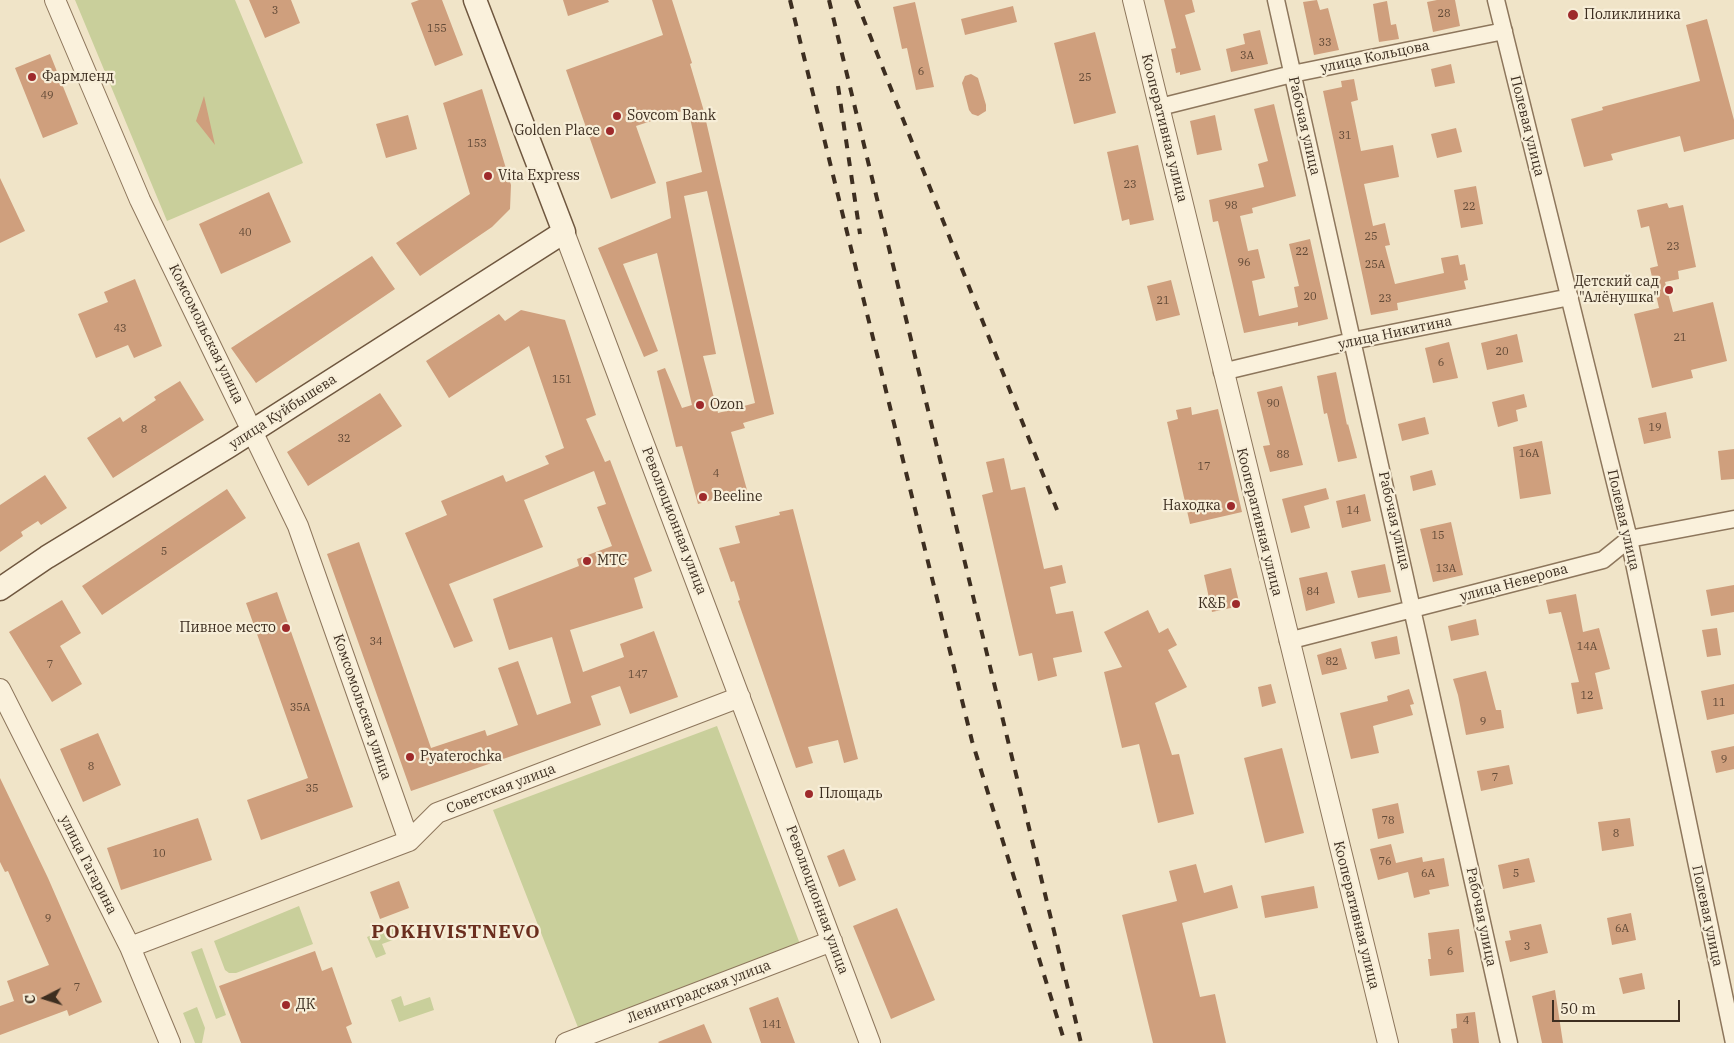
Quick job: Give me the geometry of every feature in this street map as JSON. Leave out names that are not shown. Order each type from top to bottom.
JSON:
[{"type":"main road","name":"Революционная улица","points":[[475,0],[564,232]]},
{"type":"main road","name":"улица Куйбышева","points":[[0,589],[253,431],[564,232]]},
{"type":"street","name":"Комсомольская улица","points":[[55,0],[140,200],[298,526],[409,841]]},
{"type":"street","name":"Кооперативная улица","points":[[1132,0],[1160,107],[1222,372],[1388,1043]]},
{"type":"street","name":"Рабочая улица","points":[[1276,0],[1414,610],[1509,1043]]},
{"type":"street","name":"Полевая улица","points":[[1496,0],[1628,539],[1734,1043]]},
{"type":"street","name":"улица Кольцова","points":[[1160,107],[1292,74],[1504,31]]},
{"type":"street","name":"Революционная улица","points":[[564,232],[870,1043]]},
{"type":"street","name":"улица Никитина","points":[[1222,372],[1352,341],[1570,297]]},
{"type":"street","name":"улица Неверова","points":[[1288,641],[1603,560],[1628,539],[1734,519]]},
{"type":"street","name":"улица Гагарина","points":[[0,689],[130,947],[170,1043]]},
{"type":"street","name":"Советская улица","points":[[130,947],[409,841],[437,814],[740,696]]},
{"type":"street","name":"Ленинградская улица","points":[[566,1043],[832,942]]},
{"type":"green space","points":[[75,0],[235,0],[303,163],[167,221]]},
{"type":"green space","points":[[717,726],[800,944],[579,1030],[493,810]]},
{"type":"green space","points":[[299,906],[313,944],[236,973],[229,973],[225,970],[214,941]]},
{"type":"green space","points":[[399,924],[404,936],[382,944],[386,954],[376,958],[367,937]]},
{"type":"green space","points":[[202,948],[226,1015],[216,1019],[191,952]]},
{"type":"green space","points":[[401,996],[404,1006],[430,997],[434,1010],[399,1022],[391,1000]]},
{"type":"green space","points":[[197,1007],[205,1028],[202,1043],[195,1043],[183,1013]]},
{"type":"building","points":[[249,0],[291,0],[300,23],[265,38]]},
{"type":"building","points":[[419,0],[442,0],[463,55],[435,66],[411,3]]},
{"type":"building","points":[[563,0],[608,0],[609,2],[568,16]]},
{"type":"building","points":[[652,0],[672,0],[692,63],[690,64],[703,108],[774,414],[743,423],[745,428],[731,432],[747,490],[698,504],[682,446],[676,447],[657,371],[665,368],[682,408],[692,405],[657,253],[623,264],[658,351],[644,357],[598,248],[671,218],[666,182],[702,172],[688,109],[636,126],[656,183],[611,199],[566,70],[663,35]],"holes":[[[707,191],[755,403],[718,413],[703,356],[716,354],[684,196]]]},
{"type":"building","points":[[1164,0],[1192,0],[1195,12],[1185,15],[1201,70],[1180,75],[1180,72],[1176,73],[1171,49],[1176,48]]},
{"type":"building","points":[[1317,0],[1320,10],[1328,8],[1339,50],[1314,55],[1303,2]]},
{"type":"building","points":[[1455,0],[1460,26],[1433,32],[1427,2]]},
{"type":"building","points":[[1387,1],[1391,25],[1396,24],[1399,39],[1379,42],[1373,4]]},
{"type":"building","points":[[915,2],[934,87],[916,90],[907,48],[902,49],[893,7]]},
{"type":"building","points":[[1013,6],[1017,22],[965,35],[961,19]]},
{"type":"building","points":[[1707,19],[1734,120],[1734,139],[1684,152],[1680,136],[1611,154],[1613,160],[1584,167],[1571,119],[1603,110],[1602,107],[1700,81],[1686,25]]},
{"type":"building","points":[[1260,30],[1268,64],[1231,72],[1226,49],[1245,44],[1243,34]]},
{"type":"building","points":[[1095,32],[1116,113],[1074,124],[1054,43]]},
{"type":"building","points":[[50,54],[78,124],[43,138],[15,68]]},
{"type":"building","points":[[1451,64],[1455,83],[1435,87],[1431,69]]},
{"type":"building","points":[[971,74],[978,78],[986,105],[986,111],[978,116],[972,114],[969,110],[962,83],[965,76]]},
{"type":"building","points":[[1354,79],[1358,100],[1351,102],[1361,151],[1393,145],[1399,177],[1364,184],[1373,226],[1385,223],[1390,245],[1385,246],[1395,284],[1444,273],[1441,258],[1458,255],[1460,265],[1465,264],[1468,280],[1464,281],[1466,289],[1397,303],[1398,310],[1371,315],[1323,91],[1342,87],[1341,81]]},
{"type":"building","points":[[482,89],[511,185],[510,209],[492,227],[420,276],[396,243],[470,194],[443,103]]},
{"type":"building","points":[[204,96],[215,145],[196,121]]},
{"type":"building","points":[[1274,104],[1296,196],[1252,208],[1253,213],[1240,216],[1248,251],[1258,249],[1265,278],[1252,281],[1259,316],[1298,307],[1294,287],[1299,286],[1289,244],[1310,239],[1328,319],[1298,326],[1298,322],[1244,333],[1218,221],[1213,222],[1209,200],[1264,187],[1258,164],[1268,161],[1254,109]]},
{"type":"building","points":[[408,115],[417,149],[386,158],[376,124]]},
{"type":"building","points":[[1215,115],[1222,150],[1197,155],[1190,121]]},
{"type":"building","points":[[1456,128],[1462,152],[1437,158],[1431,134]]},
{"type":"building","points":[[1138,145],[1154,220],[1130,225],[1129,219],[1122,221],[1107,152]]},
{"type":"building","points":[[0,178],[25,231],[0,243]]},
{"type":"building","points":[[1476,186],[1483,224],[1461,228],[1454,190]]},
{"type":"building","points":[[269,192],[291,242],[221,274],[199,224]]},
{"type":"building","points":[[1667,203],[1669,208],[1683,205],[1696,267],[1678,271],[1679,279],[1665,282],[1673,312],[1713,302],[1727,361],[1691,370],[1693,378],[1652,388],[1634,314],[1659,308],[1650,268],[1658,266],[1649,226],[1641,228],[1637,210]]},
{"type":"building","points":[[372,256],[395,289],[256,383],[231,348]]},
{"type":"building","points":[[135,279],[162,346],[134,358],[128,345],[96,358],[78,314],[108,302],[104,292]]},
{"type":"building","points":[[1171,280],[1180,315],[1156,321],[1147,286]]},
{"type":"building","points":[[521,310],[565,320],[596,415],[586,419],[605,462],[610,460],[652,571],[634,578],[643,608],[570,630],[583,672],[624,657],[620,644],[654,631],[678,697],[630,714],[620,686],[591,696],[601,725],[411,791],[327,554],[359,542],[431,748],[485,730],[487,736],[518,725],[498,668],[518,661],[537,715],[571,703],[552,637],[509,650],[493,599],[579,566],[577,559],[612,546],[597,507],[606,504],[594,471],[524,500],[543,547],[449,584],[473,641],[454,648],[405,533],[447,515],[441,501],[503,475],[506,482],[549,464],[545,456],[564,448],[529,346],[449,398],[426,361],[499,314],[505,321]]},
{"type":"building","points":[[1517,334],[1523,362],[1487,370],[1481,343]]},
{"type":"building","points":[[1449,342],[1458,378],[1433,383],[1425,348]]},
{"type":"building","points":[[1336,372],[1347,425],[1357,458],[1338,462],[1327,413],[1324,414],[1317,376]]},
{"type":"building","points":[[180,381],[204,420],[113,478],[87,438],[120,417],[123,422],[156,400],[154,397]]},
{"type":"building","points":[[1282,386],[1303,465],[1270,472],[1263,446],[1270,445],[1257,392]]},
{"type":"building","points":[[380,393],[402,426],[308,486],[287,452]]},
{"type":"building","points":[[1524,394],[1527,407],[1516,410],[1518,421],[1498,427],[1492,402]]},
{"type":"building","points":[[1191,407],[1192,415],[1218,409],[1242,512],[1190,524],[1167,422],[1178,419],[1176,410]]},
{"type":"building","points":[[1666,412],[1671,438],[1644,444],[1638,418]]},
{"type":"building","points":[[1425,417],[1429,434],[1402,441],[1398,424]]},
{"type":"building","points":[[1542,441],[1551,494],[1520,499],[1513,447]]},
{"type":"building","points":[[1734,449],[1734,479],[1721,480],[1718,451]]},
{"type":"building","points":[[1004,458],[1011,490],[1025,487],[1044,569],[1062,565],[1066,583],[1050,587],[1056,614],[1073,611],[1082,652],[1053,658],[1057,676],[1038,681],[1032,653],[1019,656],[982,495],[993,492],[986,462]]},
{"type":"building","points":[[1432,470],[1436,485],[1413,491],[1410,476]]},
{"type":"building","points":[[45,475],[67,508],[41,525],[38,521],[21,532],[23,536],[0,552],[0,505]]},
{"type":"building","points":[[1326,488],[1329,499],[1304,506],[1310,528],[1291,533],[1282,499]]},
{"type":"building","points":[[227,489],[246,518],[102,615],[82,586]]},
{"type":"building","points":[[1365,494],[1371,521],[1342,528],[1336,501]]},
{"type":"building","points":[[793,509],[858,759],[844,763],[838,740],[808,747],[813,763],[796,768],[738,601],[740,600],[734,581],[731,582],[719,548],[740,543],[735,526],[780,515],[779,512]]},
{"type":"building","points":[[1451,522],[1463,575],[1433,582],[1420,529]]},
{"type":"building","points":[[1385,564],[1391,592],[1358,598],[1351,571]]},
{"type":"building","points":[[1231,568],[1240,606],[1212,612],[1204,575]]},
{"type":"building","points":[[1327,572],[1335,603],[1306,611],[1299,578]]},
{"type":"building","points":[[1734,585],[1734,612],[1711,616],[1706,590]]},
{"type":"building","points":[[277,592],[353,807],[261,840],[247,800],[308,778],[246,603]]},
{"type":"building","points":[[1576,594],[1583,632],[1599,628],[1610,669],[1595,673],[1603,709],[1577,714],[1571,683],[1579,682],[1561,612],[1549,614],[1546,600]]},
{"type":"building","points":[[62,600],[81,633],[60,646],[82,684],[52,702],[9,632]]},
{"type":"building","points":[[1148,610],[1159,633],[1168,628],[1177,645],[1168,650],[1187,687],[1155,703],[1172,755],[1179,754],[1194,814],[1158,823],[1139,744],[1122,748],[1104,672],[1122,667],[1104,632]]},
{"type":"building","points":[[1476,619],[1479,635],[1451,641],[1448,626]]},
{"type":"building","points":[[1717,628],[1721,655],[1707,657],[1702,630]]},
{"type":"building","points":[[1397,636],[1400,654],[1375,659],[1371,642]]},
{"type":"building","points":[[1341,648],[1347,669],[1322,675],[1317,655]]},
{"type":"building","points":[[1486,671],[1496,710],[1501,710],[1504,728],[1466,735],[1453,679]]},
{"type":"building","points":[[1271,684],[1276,703],[1262,707],[1258,687]]},
{"type":"building","points":[[1734,684],[1734,714],[1707,720],[1701,691]]},
{"type":"building","points":[[1409,689],[1414,704],[1410,705],[1413,715],[1373,726],[1379,753],[1351,759],[1340,713],[1388,701],[1387,696]]},
{"type":"building","points":[[98,733],[121,785],[83,802],[60,749]]},
{"type":"building","points":[[1734,746],[1734,769],[1716,773],[1711,751]]},
{"type":"building","points":[[1282,748],[1304,833],[1265,843],[1244,758]]},
{"type":"building","points":[[1509,765],[1513,784],[1481,791],[1477,771]]},
{"type":"building","points":[[0,778],[48,878],[102,1002],[69,1016],[67,1010],[0,1035],[0,1006],[14,1001],[7,981],[49,965],[8,871],[5,872],[0,862]]},
{"type":"building","points":[[1398,803],[1404,833],[1378,839],[1372,809]]},
{"type":"building","points":[[198,818],[212,860],[121,890],[107,848]]},
{"type":"building","points":[[1630,818],[1634,846],[1602,851],[1598,822]]},
{"type":"building","points":[[1391,844],[1396,863],[1422,857],[1423,862],[1444,858],[1449,886],[1429,890],[1430,894],[1414,898],[1408,872],[1378,880],[1370,849]]},
{"type":"building","points":[[844,849],[856,880],[839,887],[827,856]]},
{"type":"building","points":[[1529,858],[1535,882],[1503,889],[1498,865]]},
{"type":"building","points":[[1196,864],[1204,893],[1232,885],[1238,908],[1182,923],[1200,997],[1215,994],[1226,1043],[1153,1043],[1122,915],[1177,901],[1169,871]]},
{"type":"building","points":[[399,881],[409,908],[380,919],[370,892]]},
{"type":"building","points":[[1314,886],[1318,908],[1265,918],[1261,896]]},
{"type":"building","points":[[897,908],[935,1000],[891,1019],[853,926]]},
{"type":"building","points":[[1631,913],[1636,940],[1612,945],[1607,918]]},
{"type":"building","points":[[1541,924],[1548,953],[1510,962],[1505,941],[1511,940],[1509,931]]},
{"type":"building","points":[[1459,929],[1464,972],[1430,976],[1428,959],[1431,959],[1428,933]]},
{"type":"building","name":"ДК","points":[[315,951],[322,971],[332,967],[352,1024],[346,1027],[352,1043],[241,1043],[219,986]]},
{"type":"building","points":[[1642,973],[1645,989],[1623,994],[1619,978]]},
{"type":"building","points":[[1555,990],[1563,1043],[1542,1043],[1532,996]]},
{"type":"building","points":[[778,997],[795,1043],[761,1043],[749,1008]]},
{"type":"building","points":[[1475,1012],[1479,1043],[1453,1043],[1451,1029],[1457,1028],[1456,1014]]},
{"type":"building","points":[[704,1024],[712,1043],[658,1042]]},
{"type":"railway","points":[[790,0],[972,741],[1065,1043]]},
{"type":"railway","points":[[829,0],[1081,1043]]},
{"type":"railway","points":[[856,0],[1057,510]]},
{"type":"railway","points":[[838,86],[860,234]]},
{"type":"place","name":"Поликлиника","points":[[1573,15]]},
{"type":"place","name":"Фармленд","points":[[32,77]]},
{"type":"place","name":"Sovcom Bank","points":[[617,116]]},
{"type":"place","name":"Golden Place","points":[[610,131]]},
{"type":"place","name":"Vita Express","points":[[488,176]]},
{"type":"place","name":"Детский сад \"Алёнушка\"","points":[[1669,290]]},
{"type":"place","name":"Ozon","points":[[700,405]]},
{"type":"place","name":"Beeline","points":[[703,497]]},
{"type":"place","name":"Находка","points":[[1231,506]]},
{"type":"place","name":"МТС","points":[[587,561]]},
{"type":"place","name":"К&Б","points":[[1236,604]]},
{"type":"place","name":"Пивное место","points":[[286,628]]},
{"type":"place","name":"Pyaterochka","points":[[410,757]]},
{"type":"place","name":"Площадь","points":[[809,794]]},
{"type":"place","name":"ДК","points":[[286,1005]]},
{"type":"district","name":"POKHVISTNEVO","points":[[456,933]]}]
